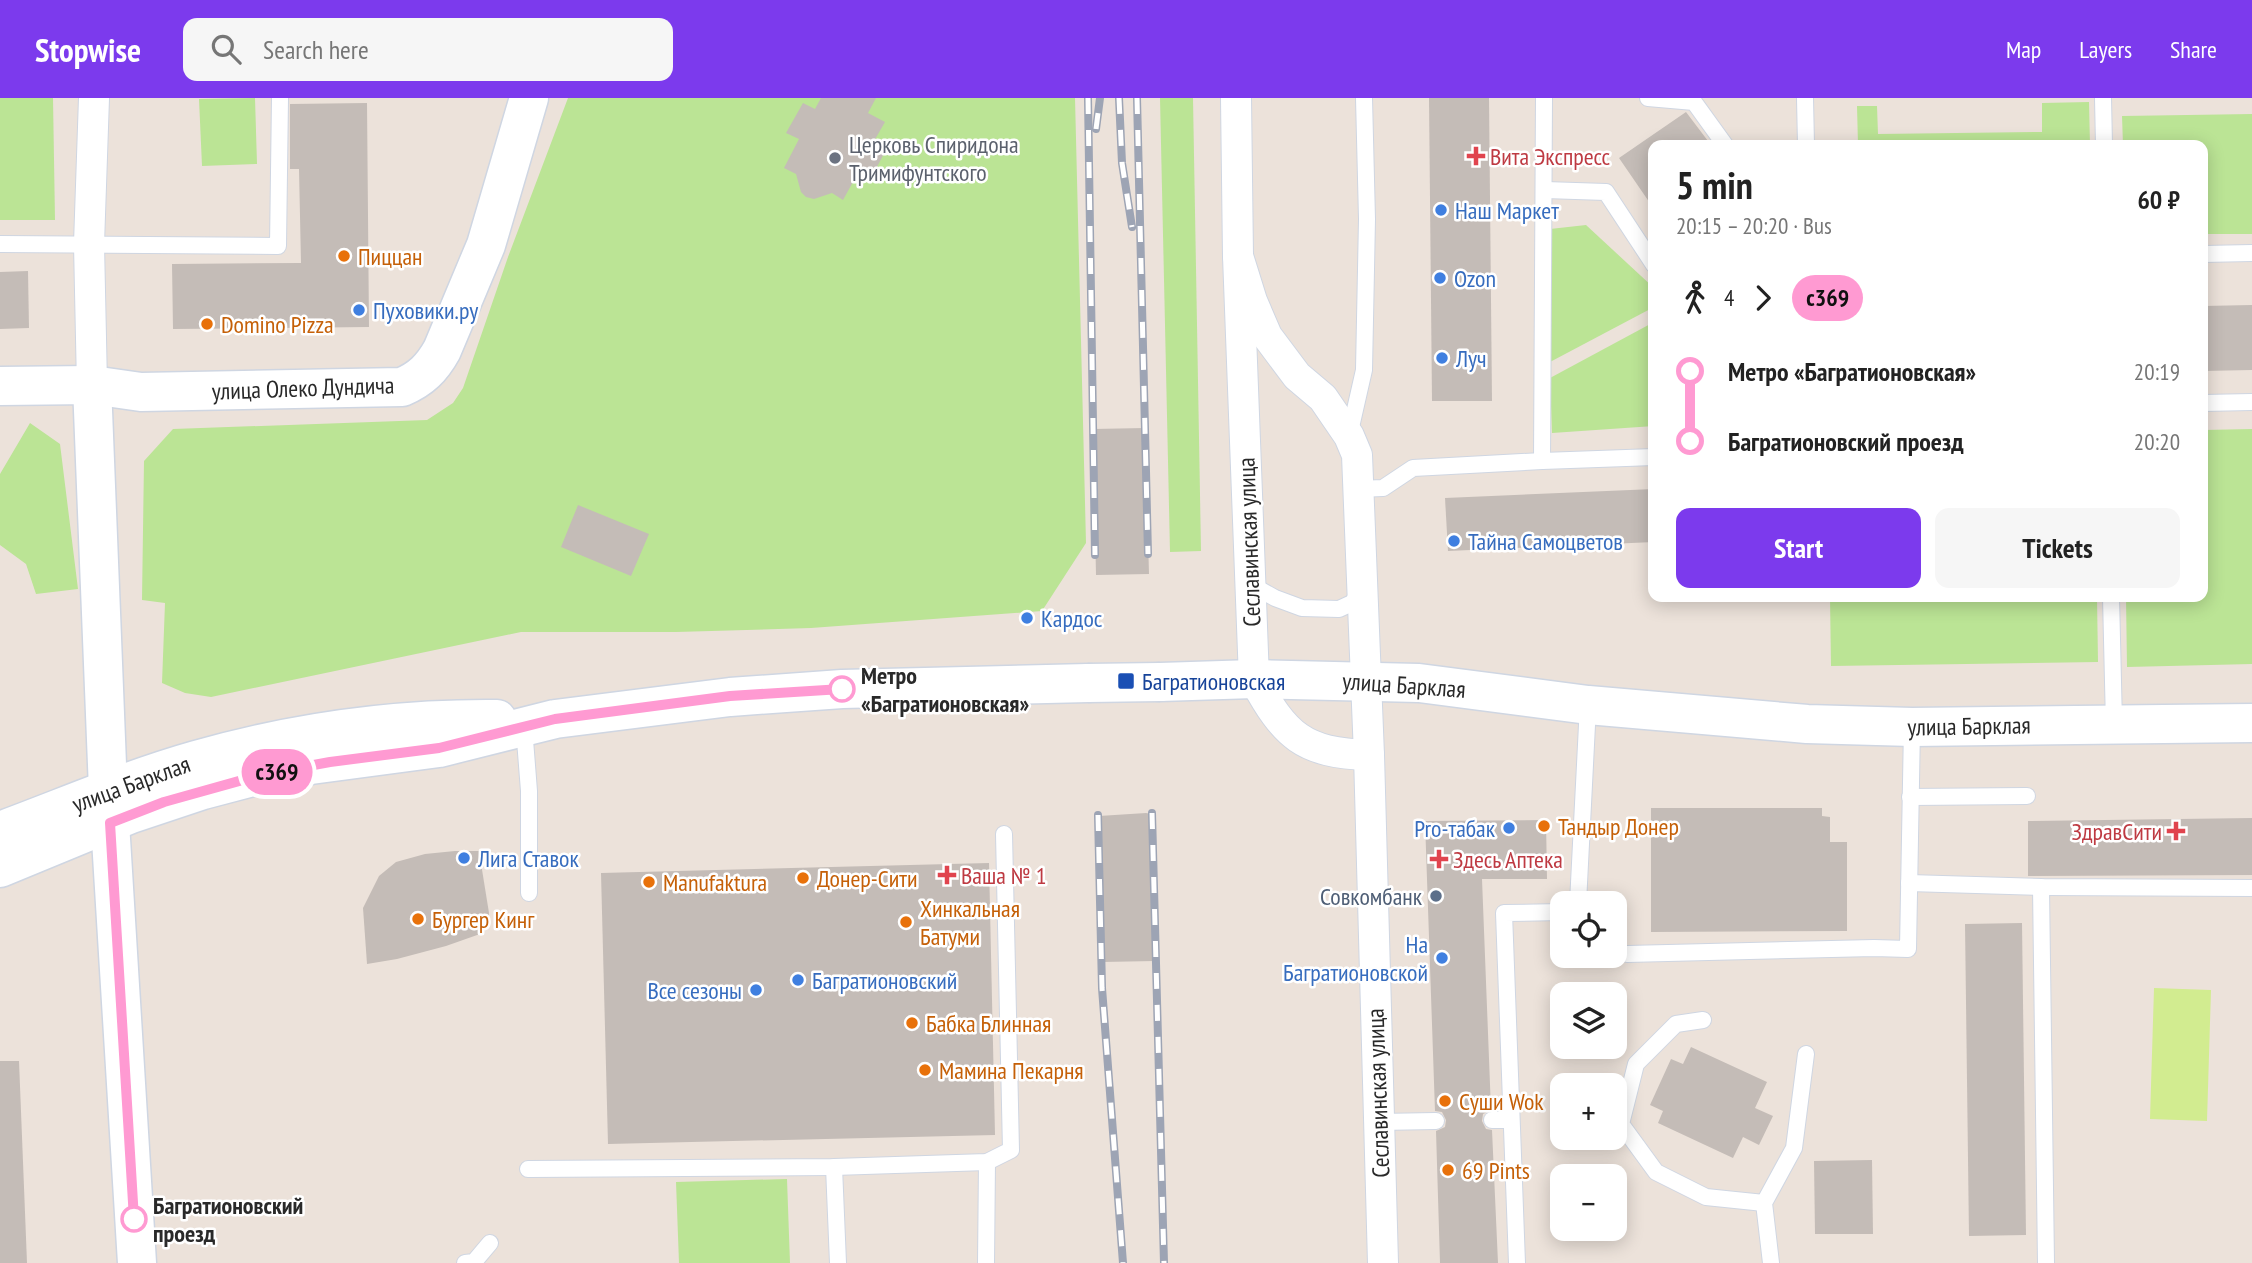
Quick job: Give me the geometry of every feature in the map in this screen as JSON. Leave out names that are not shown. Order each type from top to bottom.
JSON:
[{"type":"main road","name":"улица Олеко Дундича","points":[[0,386],[92,385],[141,392],[402,387],[416,381],[435,363],[442,350],[486,245],[529,98]]},
{"type":"main road","points":[[92,385],[109,807],[137,1263]]},
{"type":"main road","name":"улица Барклая","points":[[0,831],[109,807],[164,802],[264,774],[334,761],[439,748],[540,723],[730,696],[842,689],[1254,679],[1367,681],[1419,683],[1588,705],[1807,724],[1912,727],[2252,723]]},
{"type":"main road","name":"улица Барклая","points":[[0,868],[109,807]]},
{"type":"street","points":[[92,385],[89,244],[94,98]]},
{"type":"street","name":"Сеславинская улица","points":[[1236,98],[1238,256],[1254,679],[1271,711],[1293,735],[1319,750],[1369,755]]},
{"type":"street","name":"Сеславинская улица","points":[[1238,256],[1252,301],[1267,336],[1297,376],[1323,398],[1349,436],[1357,455],[1367,681],[1383,1263]]},
{"type":"lane","points":[[0,244],[278,246],[280,98]]},
{"type":"lane","points":[[1349,436],[1364,370],[1367,219],[1364,98]]},
{"type":"lane","points":[[1542,461],[1544,98]]},
{"type":"lane","points":[[1648,98],[1694,102],[1721,140]]},
{"type":"lane","points":[[1805,98],[1806,140]]},
{"type":"lane","points":[[2103,98],[2104,140]]},
{"type":"lane","points":[[1545,191],[1606,192],[1648,256]]},
{"type":"lane","points":[[2208,254],[2252,253]]},
{"type":"lane","points":[[2208,403],[2252,402]]},
{"type":"lane","points":[[1358,489],[1384,488],[1413,468],[1648,457]]},
{"type":"lane","points":[[1250,584],[1275,598],[1302,608],[1339,610],[1352,603],[1362,590]]},
{"type":"lane","points":[[2111,602],[2114,724]]},
{"type":"lane","points":[[1579,891],[1588,705]]},
{"type":"lane","points":[[529,892],[529,791],[540,723]]},
{"type":"lane","points":[[1627,954],[1908,949],[1912,727]]},
{"type":"lane","points":[[1910,797],[2027,796]]},
{"type":"lane","points":[[528,1169],[834,1167],[986,1162],[1010,1150],[1004,834]]},
{"type":"lane","points":[[1909,883],[2252,888]]},
{"type":"lane","points":[[2041,887],[2046,1263]]},
{"type":"lane","points":[[1517,1263],[1504,914],[1550,912]]},
{"type":"lane","points":[[1703,1020],[1676,1024],[1636,1064],[1621,1124],[1656,1172],[1706,1197],[1764,1203]]},
{"type":"lane","points":[[1771,1263],[1764,1203],[1794,1148],[1805,1055]]},
{"type":"lane","points":[[1492,1120],[1511,1120]]},
{"type":"lane","points":[[1379,1122],[1436,1121]]},
{"type":"lane","points":[[986,1162],[986,1263]]},
{"type":"lane","points":[[834,1167],[838,1263]]},
{"type":"lane","points":[[465,1263],[474,1262],[490,1243]]},
{"type":"green space","points":[[0,98],[53,98],[55,220],[0,220]]},
{"type":"green space","points":[[255,98],[257,164],[202,166],[199,99]]},
{"type":"green space","points":[[568,98],[1075,98],[1086,543],[1042,611],[811,628],[676,632],[521,632],[211,697],[185,693],[162,683],[165,603],[142,600],[144,461],[173,429],[427,420],[453,403],[463,388],[508,257]]},
{"type":"green space","points":[[1160,98],[1193,98],[1201,551],[1170,552]]},
{"type":"green space","points":[[2089,102],[2090,140],[1858,140],[1857,106],[1877,106],[1878,134],[2042,132],[2042,103]]},
{"type":"green space","points":[[2252,114],[2252,234],[2208,234],[2208,140],[2123,140],[2122,116]]},
{"type":"green space","points":[[1586,225],[1648,282],[1648,310],[1550,362],[1550,229]]},
{"type":"green space","points":[[1648,325],[1648,426],[1552,433],[1550,378]]},
{"type":"green space","points":[[30,423],[60,444],[78,589],[36,594],[26,564],[0,545],[0,474]]},
{"type":"green space","points":[[2252,429],[2252,664],[2127,667],[2126,602],[2208,602],[2208,430]]},
{"type":"green space","points":[[1830,602],[2097,602],[2098,662],[1831,666]]},
{"type":"green space","points":[[2154,988],[2211,990],[2207,1121],[2150,1119]]},
{"type":"green space","points":[[787,1179],[790,1263],[679,1263],[676,1182]]},
{"type":"building","name":"Церковь Спиридона Тримифунтского","points":[[821,98],[876,98],[868,113],[885,122],[874,141],[887,148],[871,178],[859,171],[843,200],[832,193],[814,199],[806,197],[801,192],[796,174],[784,168],[799,139],[786,133],[803,103],[815,109]]},
{"type":"building","points":[[1429,98],[1489,98],[1492,401],[1432,401]]},
{"type":"building","points":[[367,103],[369,327],[173,329],[172,264],[301,263],[299,169],[290,169],[290,104]]},
{"type":"building","points":[[1686,112],[1707,140],[1648,140],[1648,200],[1619,158]]},
{"type":"building","points":[[28,271],[29,328],[0,329],[0,272]]},
{"type":"building","points":[[2252,305],[2252,370],[2208,371],[2208,306]]},
{"type":"building","points":[[1145,428],[1149,574],[1096,575],[1093,429]]},
{"type":"building","points":[[1648,489],[1648,542],[1448,551],[1445,498]]},
{"type":"building","points":[[578,505],[649,534],[631,576],[561,547]]},
{"type":"building","points":[[1651,808],[1822,808],[1822,816],[1830,817],[1830,842],[1847,842],[1847,931],[1651,932]]},
{"type":"building","points":[[1151,814],[1155,961],[1102,962],[1099,816]]},
{"type":"building","points":[[2252,818],[2252,875],[2028,876],[2028,821]]},
{"type":"building","points":[[1546,820],[1547,879],[1482,879],[1491,1110],[1483,1114],[1482,1121],[1486,1129],[1492,1130],[1498,1263],[1440,1263],[1436,1131],[1445,1127],[1446,1120],[1442,1112],[1435,1111],[1425,821]]},
{"type":"building","points":[[479,851],[489,913],[487,928],[480,934],[446,946],[367,964],[363,908],[379,876],[396,862],[425,854]]},
{"type":"building","name":"Багратионовский","points":[[989,863],[995,1135],[608,1144],[601,873]]},
{"type":"building","points":[[2022,923],[2026,1235],[1969,1236],[1965,924]]},
{"type":"building","points":[[1691,1047],[1767,1082],[1755,1108],[1773,1116],[1759,1145],[1743,1137],[1733,1158],[1658,1123],[1663,1111],[1650,1105],[1671,1059],[1683,1064]]},
{"type":"building","points":[[0,1061],[19,1061],[27,1263],[0,1263]]},
{"type":"building","points":[[1872,1160],[1873,1234],[1815,1234],[1814,1161]]},
{"type":"railway","points":[[1088,98],[1095,555]]},
{"type":"railway","points":[[1096,129],[1100,98]]},
{"type":"railway","points":[[1119,98],[1122,163],[1132,227]]},
{"type":"railway","points":[[1137,98],[1148,554]]},
{"type":"railway","points":[[1152,813],[1164,1263]]},
{"type":"railway","points":[[1098,815],[1102,988],[1123,1263]]},
{"type":"bus line","name":"с369","points":[[134,1219],[110,823],[164,802],[264,774],[369,756],[439,748],[555,719],[730,696],[842,689]]},
{"type":"place","name":"Вита Экспресс","points":[[1476,156]]},
{"type":"place","name":"Церковь Спиридона Тримифунтского","points":[[835,158]]},
{"type":"place","name":"Наш Маркет","points":[[1441,210]]},
{"type":"place","name":"Пиццан","points":[[344,256]]},
{"type":"place","name":"Ozon","points":[[1440,278]]},
{"type":"place","name":"Пуховики.ру","points":[[359,310]]},
{"type":"place","name":"Domino Pizza","points":[[207,324]]},
{"type":"place","name":"Луч","points":[[1442,358]]},
{"type":"place","name":"Тайна Самоцветов","points":[[1454,541]]},
{"type":"place","name":"Кардос","points":[[1027,618]]},
{"type":"place","name":"Багратионовская","points":[[1126,681]]},
{"type":"place","name":"Метро «Багратионовская»","points":[[842,689]]},
{"type":"place","name":"Тандыр Донер","points":[[1544,826]]},
{"type":"place","name":"Pro-табак","points":[[1509,828]]},
{"type":"place","name":"ЗдравСити","points":[[2176,831]]},
{"type":"place","name":"Лига Ставок","points":[[464,858]]},
{"type":"place","name":"Здесь Аптека","points":[[1439,859]]},
{"type":"place","name":"Ваша № 1","points":[[947,875]]},
{"type":"place","name":"Донер-Сити","points":[[803,878]]},
{"type":"place","name":"Manufaktura","points":[[649,882]]},
{"type":"place","name":"Совкомбанк","points":[[1436,896]]},
{"type":"place","name":"Бургер Кинг","points":[[418,919]]},
{"type":"place","name":"Хинкальная Батуми","points":[[906,922]]},
{"type":"place","name":"На Багратионовской","points":[[1442,958]]},
{"type":"place","name":"Багратионовский","points":[[798,980]]},
{"type":"place","name":"Все сезоны","points":[[756,990]]},
{"type":"place","name":"Бабка Блинная","points":[[912,1023]]},
{"type":"place","name":"Мамина Пекарня","points":[[925,1070]]},
{"type":"place","name":"Суши Wok","points":[[1445,1101]]},
{"type":"place","name":"69 Pints","points":[[1448,1170]]},
{"type":"place","name":"Багратионовский проезд","points":[[134,1219]]}]
